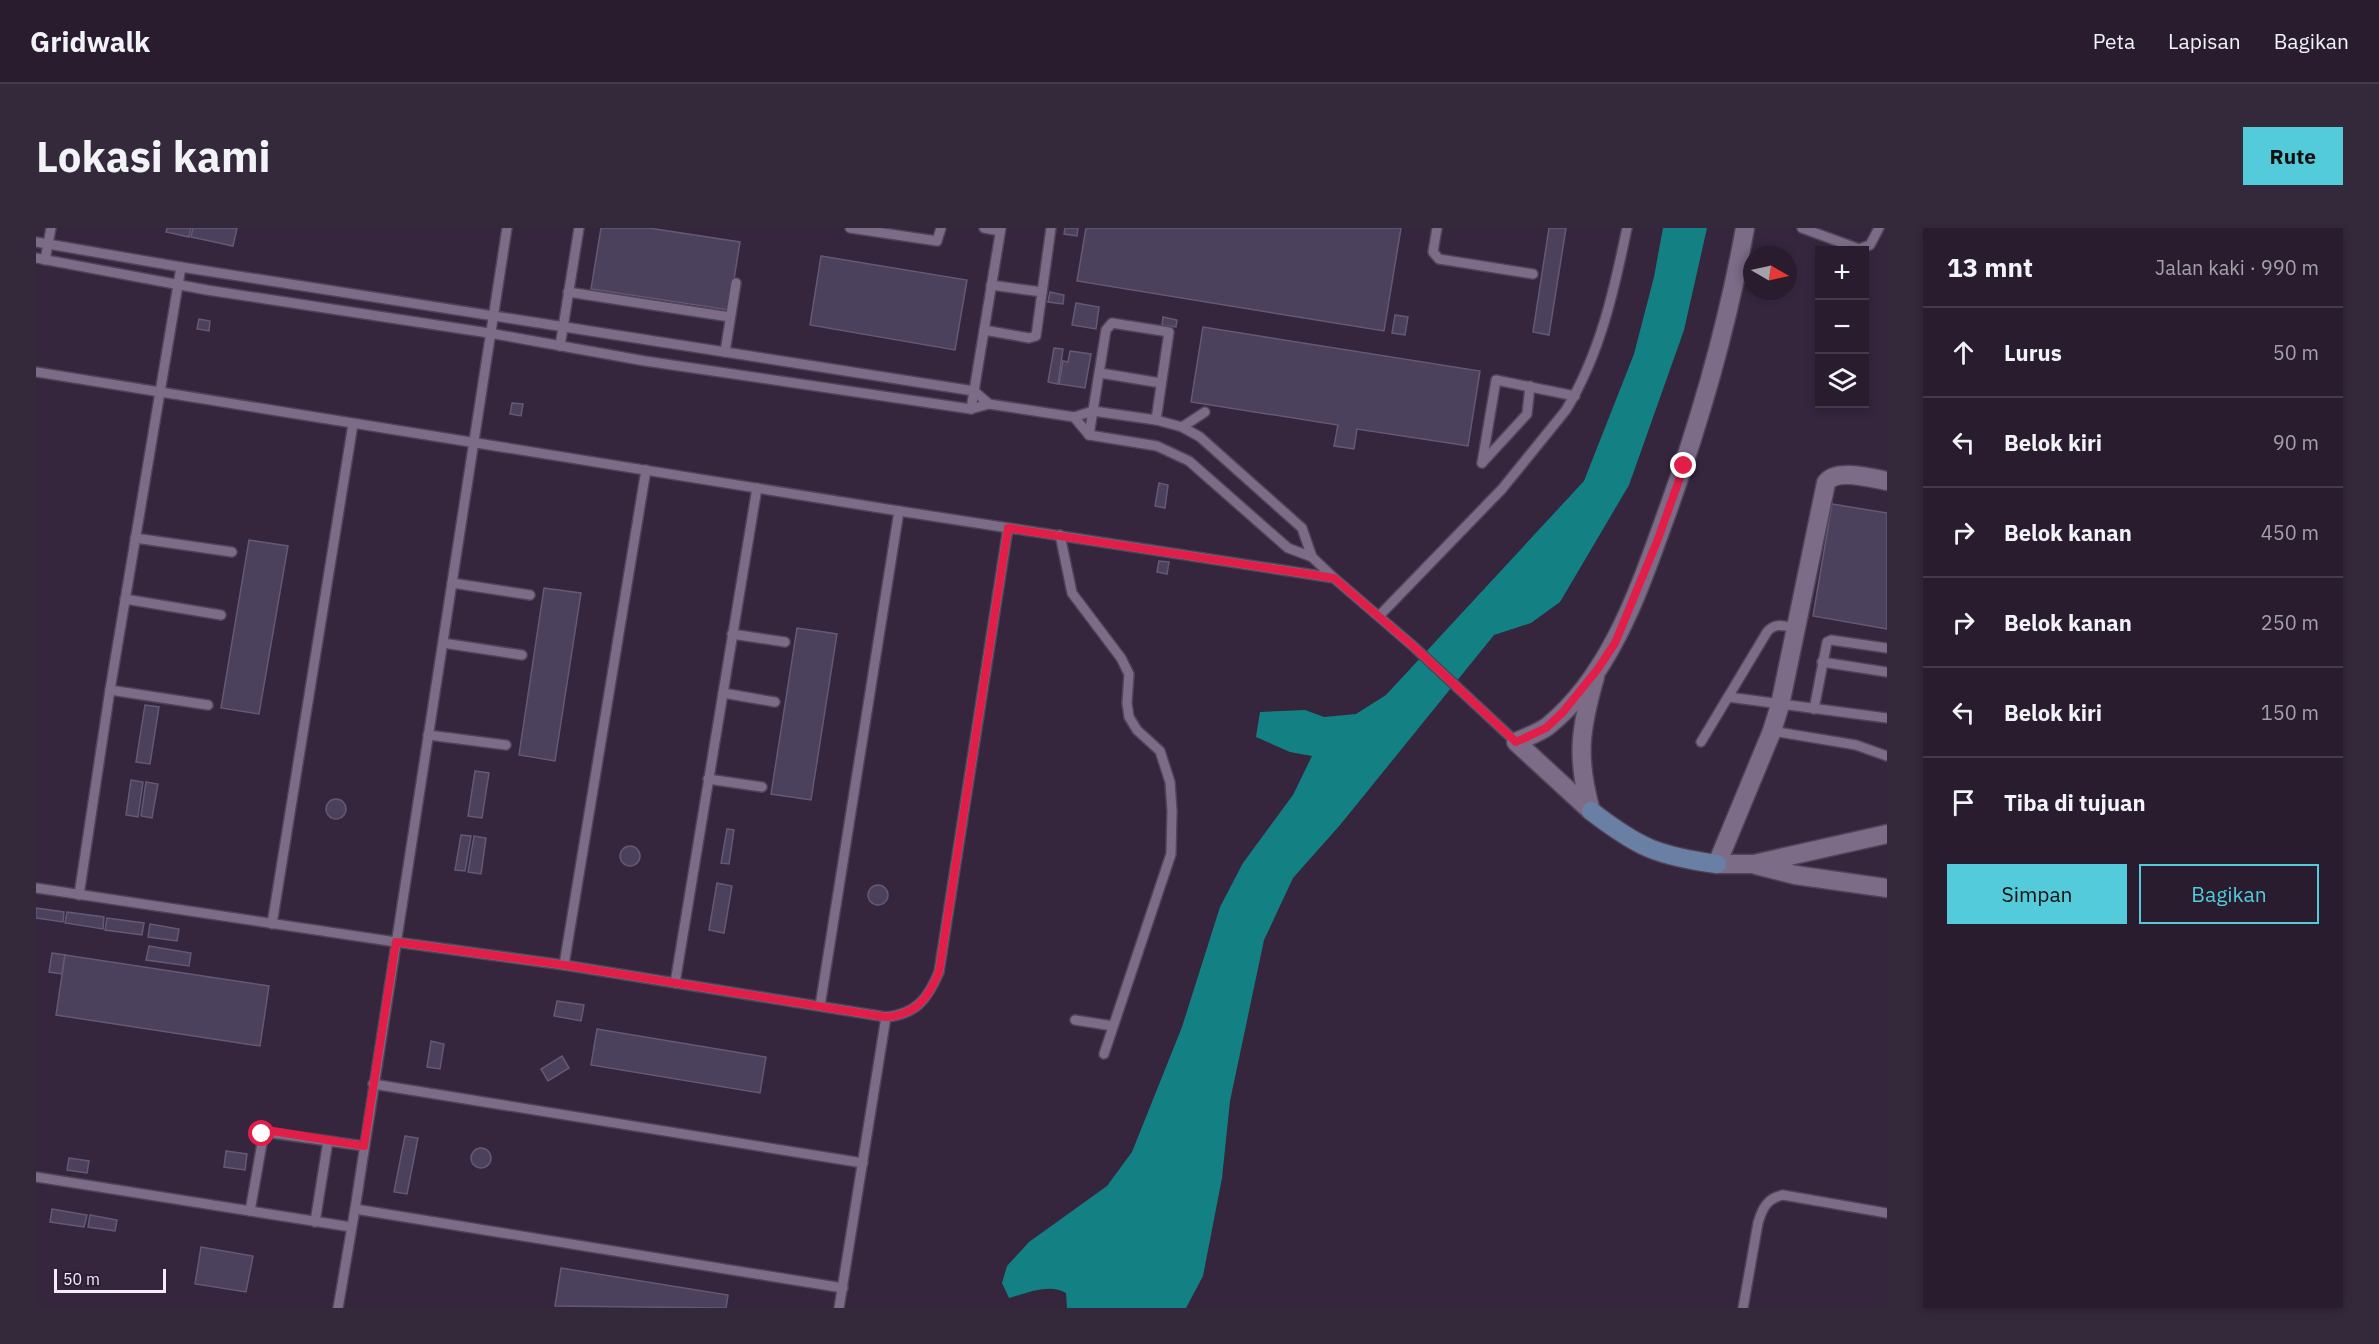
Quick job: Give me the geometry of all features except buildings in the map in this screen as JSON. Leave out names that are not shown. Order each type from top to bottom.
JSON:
[{"type":"street","points":[[1745,228],[1723,339],[1684,466],[1629,612],[1615,643],[1597,670],[1563,712],[1546,728],[1516,742],[1591,811],[1622,835],[1648,849],[1677,859],[1717,864],[1754,864],[1887,834]]},
{"type":"street","points":[[1717,864],[1772,731],[1780,705],[1826,483],[1829,478],[1838,475],[1887,481]]},
{"type":"street","points":[[1591,811],[1583,784],[1580,755],[1582,727],[1597,670]]},
{"type":"street","points":[[1754,864],[1795,875],[1887,888]]},
{"type":"lane","points":[[51,228],[48,244],[41,259],[178,284],[489,333],[645,362],[971,409],[989,404],[1074,417],[1093,411],[1156,420],[1182,427],[1200,437],[1302,528],[1312,557]]},
{"type":"lane","points":[[338,1308],[507,228]]},
{"type":"lane","points":[[560,346],[579,228]]},
{"type":"lane","points":[[850,228],[937,241],[941,228]]},
{"type":"lane","points":[[971,409],[1001,229],[984,228]]},
{"type":"lane","points":[[984,330],[1034,338],[1042,292],[1048,228]]},
{"type":"lane","points":[[1437,228],[1433,252],[1439,259],[1533,274]]},
{"type":"lane","points":[[1378,616],[1502,489],[1575,396],[1597,344],[1614,293],[1627,228]]},
{"type":"lane","points":[[1802,228],[1858,249],[1870,245],[1879,228]]},
{"type":"lane","points":[[36,242],[181,267],[974,391],[989,404]]},
{"type":"lane","points":[[79,895],[110,690],[181,267]]},
{"type":"lane","points":[[725,352],[736,283]]},
{"type":"lane","points":[[991,285],[1042,292]]},
{"type":"lane","points":[[568,292],[730,317]]},
{"type":"lane","points":[[1089,435],[1108,326],[1112,324],[1169,332],[1156,420]]},
{"type":"lane","points":[[36,373],[1334,578]]},
{"type":"lane","points":[[1100,373],[1161,383]]},
{"type":"lane","points":[[1530,386],[1527,414],[1482,463],[1497,380],[1530,386],[1575,396]]},
{"type":"lane","points":[[1182,427],[1204,412]]},
{"type":"lane","points":[[1074,417],[1089,435],[1157,446],[1189,461],[1288,548],[1312,557],[1413,646],[1516,742]]},
{"type":"lane","points":[[272,924],[353,424]]},
{"type":"lane","points":[[564,965],[646,470]]},
{"type":"lane","points":[[675,983],[757,488]]},
{"type":"lane","points":[[820,1006],[899,511]]},
{"type":"lane","points":[[36,888],[564,965],[886,1017],[901,1016],[919,1005],[932,988],[939,972],[1008,528]]},
{"type":"lane","points":[[1060,535],[1072,593],[1121,658],[1129,674],[1127,703],[1129,717],[1137,730],[1160,751],[1170,782],[1171,854],[1104,1054]]},
{"type":"lane","points":[[135,538],[232,552]]},
{"type":"lane","points":[[452,583],[530,595]]},
{"type":"lane","points":[[125,599],[221,615]]},
{"type":"lane","points":[[1701,742],[1771,627],[1778,624],[1796,628]]},
{"type":"lane","points":[[732,634],[785,642]]},
{"type":"lane","points":[[1814,709],[1824,648],[1827,642],[1831,640],[1887,648]]},
{"type":"lane","points":[[443,643],[522,655]]},
{"type":"lane","points":[[1822,662],[1887,672]]},
{"type":"lane","points":[[110,690],[208,705]]},
{"type":"lane","points":[[723,693],[775,702]]},
{"type":"lane","points":[[1728,697],[1887,718]]},
{"type":"lane","points":[[1772,731],[1856,745],[1887,756]]},
{"type":"lane","points":[[428,735],[506,745]]},
{"type":"lane","points":[[708,779],[762,788]]},
{"type":"lane","points":[[839,1308],[886,1017]]},
{"type":"lane","points":[[1075,1020],[1113,1026]]},
{"type":"lane","points":[[373,1084],[863,1163]]},
{"type":"lane","points":[[250,1211],[264,1132],[364,1146]]},
{"type":"lane","points":[[315,1222],[328,1141]]},
{"type":"lane","points":[[36,1177],[351,1227]]},
{"type":"lane","points":[[1743,1308],[1758,1223],[1762,1210],[1774,1197],[1783,1195],[1887,1213]]},
{"type":"lane","points":[[355,1209],[843,1288]]},
{"type":"shaded area","points":[[1663,228],[1707,228],[1684,330],[1629,485],[1560,602],[1531,623],[1494,635],[1340,825],[1293,878],[1264,940],[1230,1101],[1222,1178],[1203,1276],[1186,1308],[1067,1308],[1066,1293],[1052,1289],[1038,1290],[1009,1298],[1002,1283],[1007,1266],[1029,1242],[1107,1186],[1132,1152],[1182,1027],[1220,907],[1243,863],[1293,795],[1312,756],[1290,752],[1256,737],[1260,712],[1305,710],[1324,717],[1356,714],[1386,695],[1584,481],[1634,354],[1654,277]]},
{"type":"route","points":[[262,1134],[267,1130],[364,1146],[396,942],[564,965],[886,1017],[901,1016],[919,1005],[932,988],[939,972],[1008,528],[1334,578],[1413,646],[1516,742],[1546,728],[1563,712],[1597,670],[1615,643],[1658,539],[1684,466]]}]
